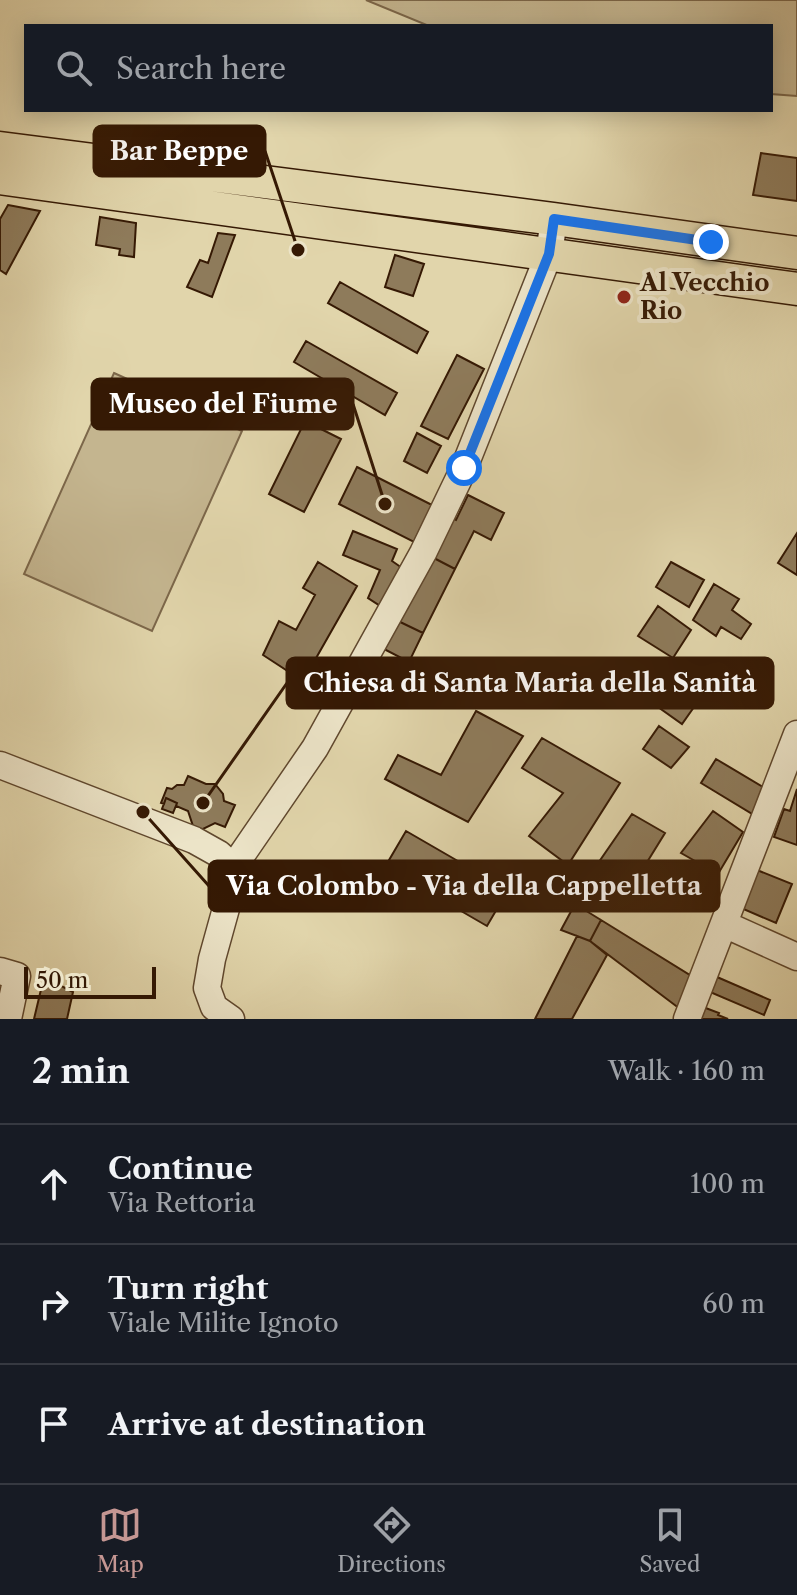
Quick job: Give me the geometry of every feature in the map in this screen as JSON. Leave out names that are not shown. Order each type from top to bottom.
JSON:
[{"type":"main road","points":[[0,148],[797,253]]},
{"type":"main road","points":[[0,178],[797,289]]},
{"type":"street","points":[[232,869],[315,748],[423,553],[464,468],[549,254],[554,219]]},
{"type":"street","points":[[687,1019],[797,734]]},
{"type":"street","points":[[0,765],[194,840],[219,854],[232,869],[235,882],[212,959],[207,988],[214,1007],[231,1019]]},
{"type":"street","points":[[724,924],[797,957]]},
{"type":"street","points":[[0,971],[17,976],[8,1019]]},
{"type":"shaded area","points":[[366,0],[797,0],[797,96],[773,94],[773,24],[424,24]]},
{"type":"shaded area","points":[[114,373],[242,431],[152,631],[24,574]]},
{"type":"building","points":[[761,153],[797,158],[797,201],[753,195]]},
{"type":"building","points":[[8,205],[40,211],[6,274],[0,270],[0,219]]},
{"type":"building","points":[[100,217],[136,223],[134,257],[119,255],[120,249],[96,245]]},
{"type":"building","points":[[218,233],[235,235],[212,297],[187,287],[200,260],[208,263]]},
{"type":"building","points":[[395,255],[424,264],[413,296],[385,287]]},
{"type":"building","points":[[340,282],[428,332],[417,353],[328,303]]},
{"type":"building","points":[[306,341],[397,393],[385,415],[294,362]]},
{"type":"building","points":[[457,355],[484,369],[448,439],[421,426]]},
{"type":"building","points":[[305,421],[341,439],[304,512],[269,494]]},
{"type":"building","points":[[417,433],[441,446],[427,473],[404,461]]},
{"type":"building","points":[[357,467],[432,505],[414,542],[339,504]]},
{"type":"building","points":[[468,495],[504,513],[491,540],[474,531],[455,569],[430,556],[450,517],[456,520]]},
{"type":"building","points":[[353,531],[397,549],[392,561],[405,570],[385,609],[368,598],[380,570],[343,555]]},
{"type":"building","points":[[797,533],[797,575],[778,563]]},
{"type":"building","points":[[428,555],[455,569],[423,633],[396,620]]},
{"type":"building","points":[[318,562],[357,586],[303,681],[263,655],[279,621],[296,630],[315,595],[303,588]]},
{"type":"building","points":[[671,562],[704,580],[689,607],[656,587]]},
{"type":"building","points":[[714,584],[739,599],[732,610],[751,624],[741,639],[721,627],[716,636],[693,620]]},
{"type":"building","points":[[658,606],[691,630],[673,658],[638,636]]},
{"type":"building","points":[[396,620],[423,633],[409,662],[382,648]]},
{"type":"building","points":[[669,690],[694,707],[682,724],[658,707]]},
{"type":"building","points":[[476,711],[523,736],[468,822],[385,779],[398,755],[441,775]]},
{"type":"building","points":[[659,726],[689,747],[671,768],[643,749]]},
{"type":"building","points":[[542,738],[620,783],[568,865],[529,836],[563,793],[522,768]]},
{"type":"building","points":[[716,759],[768,790],[754,815],[701,783]]},
{"type":"building","points":[[188,776],[206,784],[215,784],[224,801],[235,805],[225,827],[215,823],[201,830],[193,826],[188,811],[176,806],[177,803],[166,798],[164,804],[161,803],[167,788],[184,785]]},
{"type":"building","points":[[797,789],[797,845],[774,837],[784,809],[790,811]]},
{"type":"building","points":[[166,798],[177,803],[173,813],[162,809]]},
{"type":"building","points":[[713,811],[743,832],[718,874],[681,853]]},
{"type":"building","points":[[632,814],[665,833],[628,893],[592,872]]},
{"type":"building","points":[[406,831],[508,890],[487,926],[385,867]]},
{"type":"building","points":[[757,870],[792,884],[776,923],[741,908]]},
{"type":"building","points":[[575,904],[601,920],[590,941],[561,930]]},
{"type":"building","points":[[601,920],[701,982],[688,1015],[590,941]]},
{"type":"building","points":[[577,936],[590,941],[607,955],[572,1019],[535,1019]]},
{"type":"building","points":[[44,977],[73,992],[67,1019],[34,1019]]},
{"type":"building","points":[[717,977],[770,1000],[764,1015],[710,992]]},
{"type":"building","points":[[703,1007],[719,1013],[728,1019],[698,1019]]},
{"type":"place","name":"Bar Beppe","points":[[298,250]]},
{"type":"place","name":"Al Vecchio Rio","points":[[624,297]]},
{"type":"place","name":"Museo del Fiume","points":[[385,504]]},
{"type":"place","name":"Chiesa di Santa Maria della Sanità","points":[[203,803]]},
{"type":"place","name":"Via Colombo - Via della Cappelletta","points":[[143,812]]},
{"type":"route","points":[[464,468],[549,254],[554,219],[711,242]]}]
